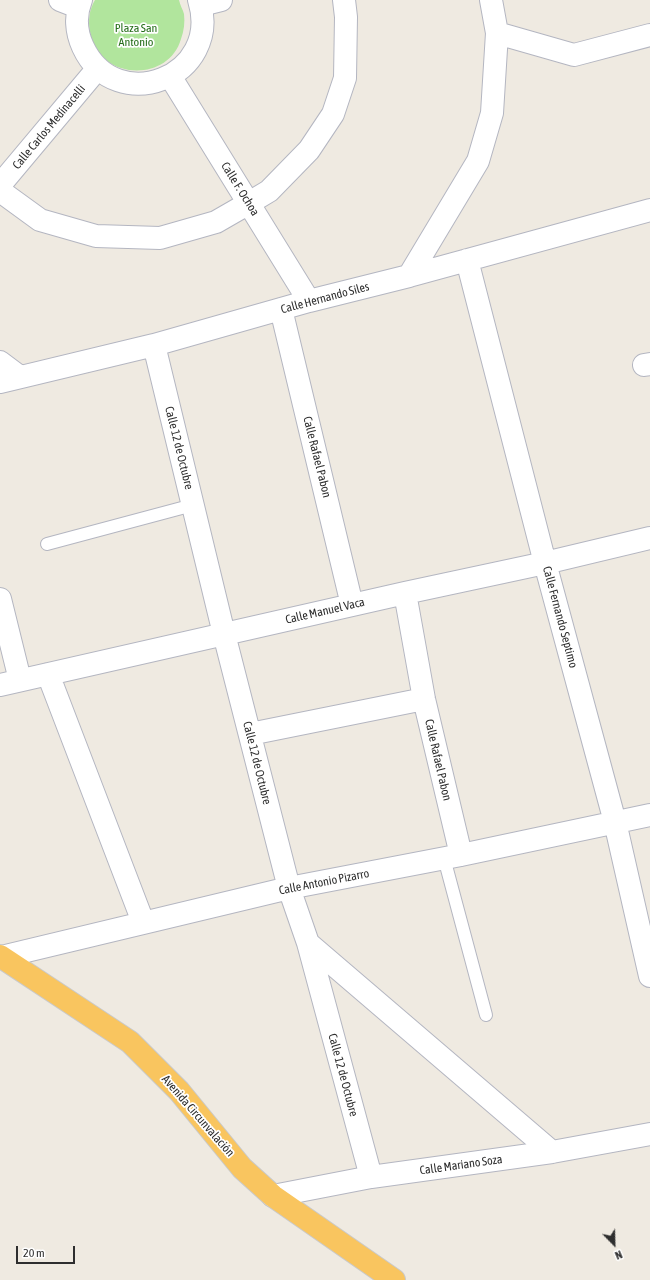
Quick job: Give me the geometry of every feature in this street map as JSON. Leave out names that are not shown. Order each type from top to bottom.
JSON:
[{"type":"highway","name":"Avenida Circunvalación","points":[[0,956],[130,1042],[179,1091],[242,1168],[273,1196],[394,1280]]},
{"type":"street","points":[[0,191],[40,220],[96,236],[160,238],[216,222],[269,190],[309,150],[333,114],[345,78],[346,17],[344,0]]},
{"type":"street","points":[[409,276],[478,161],[492,113],[497,33],[491,0]]},
{"type":"street","points":[[73,2],[80,40],[87,56],[98,68],[114,79],[132,84],[152,83],[170,76],[185,65],[196,50],[202,33],[203,15],[207,2]]},
{"type":"street","points":[[497,33],[574,55],[650,35]]},
{"type":"street","name":"Calle Carlos Medinacelli","points":[[0,185],[98,68]]},
{"type":"street","name":"Calle F. Ochoa","points":[[170,76],[309,301]]},
{"type":"street","name":"Calle Hernando Siles","points":[[10,380],[154,345],[309,301],[409,276],[650,210]]},
{"type":"street","name":"Calle Fernando Septimo","points":[[467,260],[545,563],[615,822],[650,976]]},
{"type":"street","name":"Calle Rafael Pabon","points":[[281,309],[352,605]]},
{"type":"street","name":"Calle 12 de Octubre","points":[[154,345],[224,634],[289,888],[308,943],[371,1177]]},
{"type":"street","points":[[0,362],[10,380]]},
{"type":"street","name":"Calle Manuel Vaca","points":[[10,683],[650,538]]},
{"type":"street","name":"Calle Rafael Pabon","points":[[405,593],[452,857]]},
{"type":"street","points":[[0,599],[10,683]]},
{"type":"street","points":[[48,674],[143,922]]},
{"type":"street","points":[[250,734],[424,699]]},
{"type":"street","name":"Calle Antonio Pizarro","points":[[0,956],[289,888],[452,857],[650,815]]},
{"type":"street","points":[[308,943],[552,1152]]},
{"type":"street","name":"Calle Mariano Soza","points":[[273,1196],[371,1177],[552,1152],[650,1134]]},
{"type":"lane","points":[[47,544],[193,506]]},
{"type":"lane","points":[[452,857],[486,1015]]},
{"type":"green space","name":"Plaza San Antonio","points":[[95,0],[179,0],[184,14],[184,26],[181,39],[174,54],[162,64],[148,69],[133,70],[118,67],[105,60],[95,48],[90,32],[89,24],[91,8]]}]
